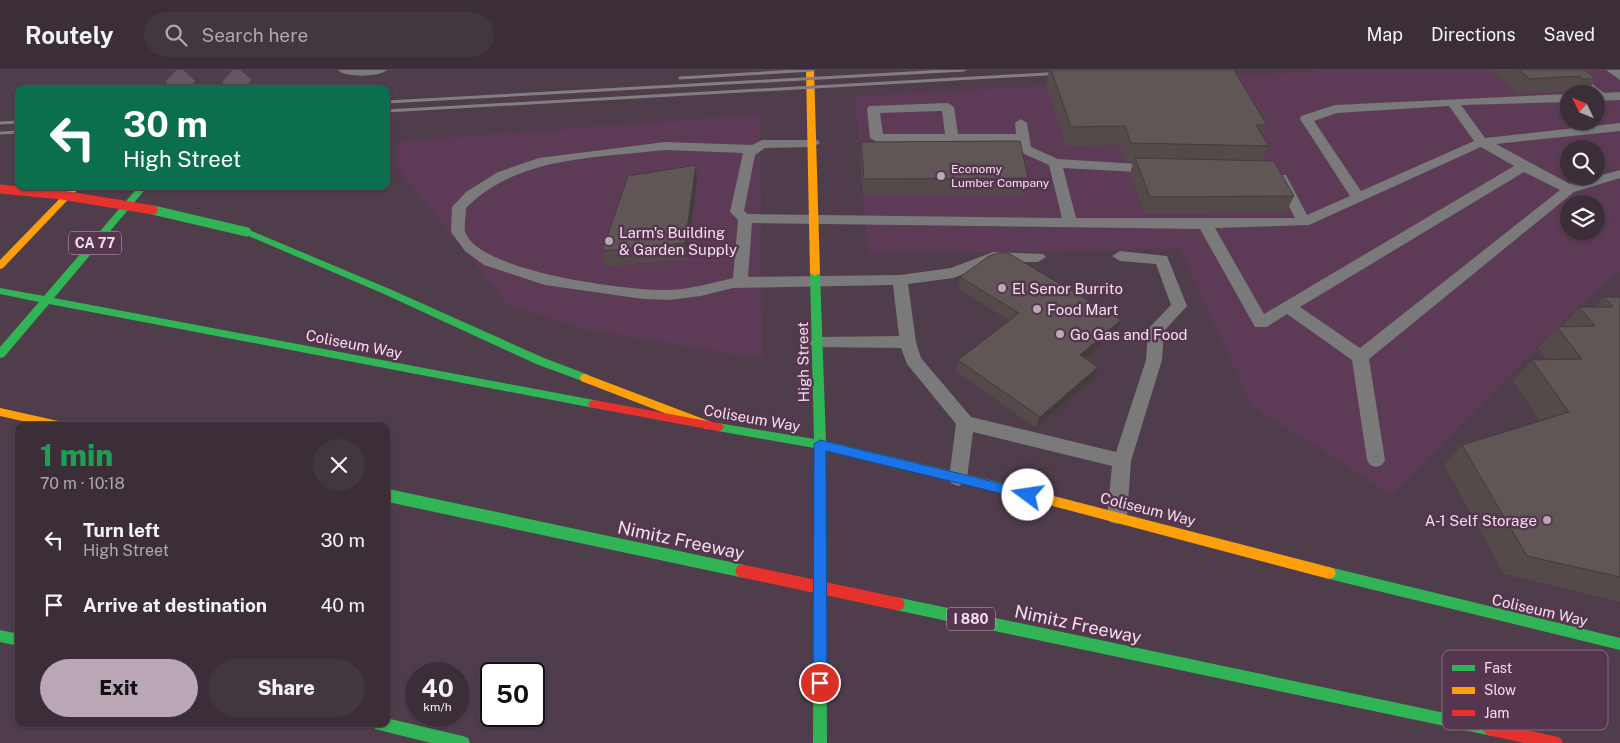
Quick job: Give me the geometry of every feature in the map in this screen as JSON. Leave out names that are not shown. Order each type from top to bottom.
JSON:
[{"type":"main road","name":"High Street","points":[[810,70],[820,444],[820,743]]},
{"type":"main road","points":[[0,189],[99,198],[187,216],[247,232],[388,292],[540,361],[710,426]]},
{"type":"main road","points":[[0,266],[74,190]]},
{"type":"main road","name":"CA 77","points":[[0,354],[141,190]]},
{"type":"main road","name":"Coliseum Way","points":[[0,291],[710,426],[820,444],[1117,516],[1509,620],[1620,644]]},
{"type":"main road","points":[[0,412],[45,422]]},
{"type":"main road","name":"Nimitz Freeway","points":[[390,496],[1442,719]]},
{"type":"main road","points":[[0,636],[15,639]]},
{"type":"main road","points":[[390,726],[463,743]]},
{"type":"main road","name":"Nimitz Freeway","points":[[1495,730],[1556,743]]},
{"type":"lane","points":[[344,70],[381,70]]},
{"type":"lane","points":[[1566,70],[1584,85]]},
{"type":"lane","points":[[1612,70],[1620,76]]},
{"type":"lane","points":[[1605,97],[1620,96]]},
{"type":"lane","points":[[1359,198],[1306,120],[1334,108],[1560,98]]},
{"type":"lane","points":[[1452,102],[1482,142],[1569,189]]},
{"type":"lane","points":[[952,138],[948,107],[874,108],[877,138],[952,138],[1023,138]]},
{"type":"lane","points":[[1020,123],[1025,150],[1055,163],[1171,169]]},
{"type":"lane","points":[[813,143],[762,144],[753,149],[749,153],[737,212],[745,218],[814,217],[1205,224],[1304,222],[1482,142],[1620,128]]},
{"type":"lane","points":[[753,149],[665,146],[544,161],[504,175],[471,195],[459,207],[458,232],[470,248],[489,261],[545,280],[661,295],[701,291],[733,283],[900,280],[953,273],[993,257],[1038,257]]},
{"type":"lane","points":[[1055,163],[1070,222]]},
{"type":"lane","points":[[1205,224],[1261,323],[1524,166]]},
{"type":"lane","points":[[1268,170],[1278,171],[1304,222]]},
{"type":"lane","points":[[1360,357],[1569,189],[1620,174]]},
{"type":"lane","points":[[740,283],[745,218]]},
{"type":"lane","points":[[1117,516],[1122,461],[1154,360],[1156,329],[1179,306],[1162,260],[1120,256]]},
{"type":"lane","points":[[900,280],[912,360],[964,423],[1122,461]]},
{"type":"lane","points":[[1288,307],[1360,357],[1376,460]]},
{"type":"lane","points":[[818,342],[908,342]]},
{"type":"lane","points":[[958,478],[964,423]]},
{"type":"shaded area","name":"Economy Lumber Company","points":[[1332,70],[1620,70],[1620,271],[1572,312],[1392,495],[1252,406],[1180,249],[868,254],[855,96]]},
{"type":"shaded area","name":"Larm's Building & Garden Supply","points":[[760,114],[762,359],[583,329],[509,306],[404,177],[395,162],[401,141]]},
{"type":"building","points":[[1051,70],[1234,70],[1267,125],[1256,125],[1269,146],[1131,143],[1125,126],[1071,127]]},
{"type":"building","points":[[1519,70],[1585,70],[1596,79],[1582,79],[1580,76],[1530,79]]},
{"type":"building","points":[[1020,141],[1028,178],[864,179],[861,142]]},
{"type":"building","points":[[1135,158],[1274,161],[1294,196],[1150,197]]},
{"type":"building","points":[[696,165],[685,243],[602,251],[628,176]]},
{"type":"building","points":[[998,253],[1008,253],[1121,320],[1080,355],[1098,367],[1040,417],[958,360],[1019,313],[960,277],[989,256]]},
{"type":"building","name":"A-1 Self Storage","points":[[1604,297],[1620,297],[1620,577],[1527,556],[1462,445],[1569,412],[1532,360],[1582,359],[1557,327],[1595,326],[1579,307],[1613,307]]},
{"type":"tunnel","points":[[177,85],[191,70]]},
{"type":"tunnel","points":[[233,85],[246,70]]},
{"type":"railway","points":[[680,78],[813,70]]},
{"type":"railway","points":[[390,102],[964,70]]},
{"type":"railway","points":[[390,111],[1064,73]]},
{"type":"railway","points":[[0,123],[15,122]]},
{"type":"railway","points":[[0,133],[15,132]]},
{"type":"traffic: fast","points":[[0,354],[141,190]]},
{"type":"traffic: fast","points":[[153,210],[247,232]]},
{"type":"traffic: fast","points":[[247,232],[388,292],[540,361],[585,378]]},
{"type":"traffic: fast","points":[[815,273],[820,445],[820,743]]},
{"type":"traffic: fast","points":[[0,291],[46,300]]},
{"type":"traffic: fast","points":[[46,300],[594,404]]},
{"type":"traffic: fast","points":[[718,427],[822,445],[1011,490]]},
{"type":"traffic: fast","points":[[390,496],[742,571]]},
{"type":"traffic: fast","points":[[1329,573],[1620,644]]},
{"type":"traffic: fast","points":[[898,604],[1442,719]]},
{"type":"traffic: fast","points":[[0,636],[15,639]]},
{"type":"traffic: fast","points":[[390,726],[463,743]]},
{"type":"traffic: slow","points":[[810,70],[815,273]]},
{"type":"traffic: slow","points":[[0,266],[73,190]]},
{"type":"traffic: slow","points":[[585,378],[710,426]]},
{"type":"traffic: slow","points":[[0,412],[45,422]]},
{"type":"traffic: slow","points":[[1011,490],[1329,573]]},
{"type":"traffic: jam","points":[[0,189],[62,195],[153,210]]},
{"type":"traffic: jam","points":[[594,404],[718,427]]},
{"type":"traffic: jam","points":[[742,571],[898,604]]},
{"type":"traffic: jam","points":[[1495,730],[1556,743]]},
{"type":"place","name":"Economy Lumber Company","points":[[941,176]]},
{"type":"place","name":"Larm's Building & Garden Supply","points":[[609,241]]},
{"type":"place","name":"El Senor Burrito","points":[[1002,288]]},
{"type":"place","name":"Food Mart","points":[[1037,309]]},
{"type":"place","name":"Go Gas and Food","points":[[1060,334]]},
{"type":"place","name":"A-1 Self Storage","points":[[1547,520]]},
{"type":"route","points":[[820,683],[820,444],[1028,495]]}]
